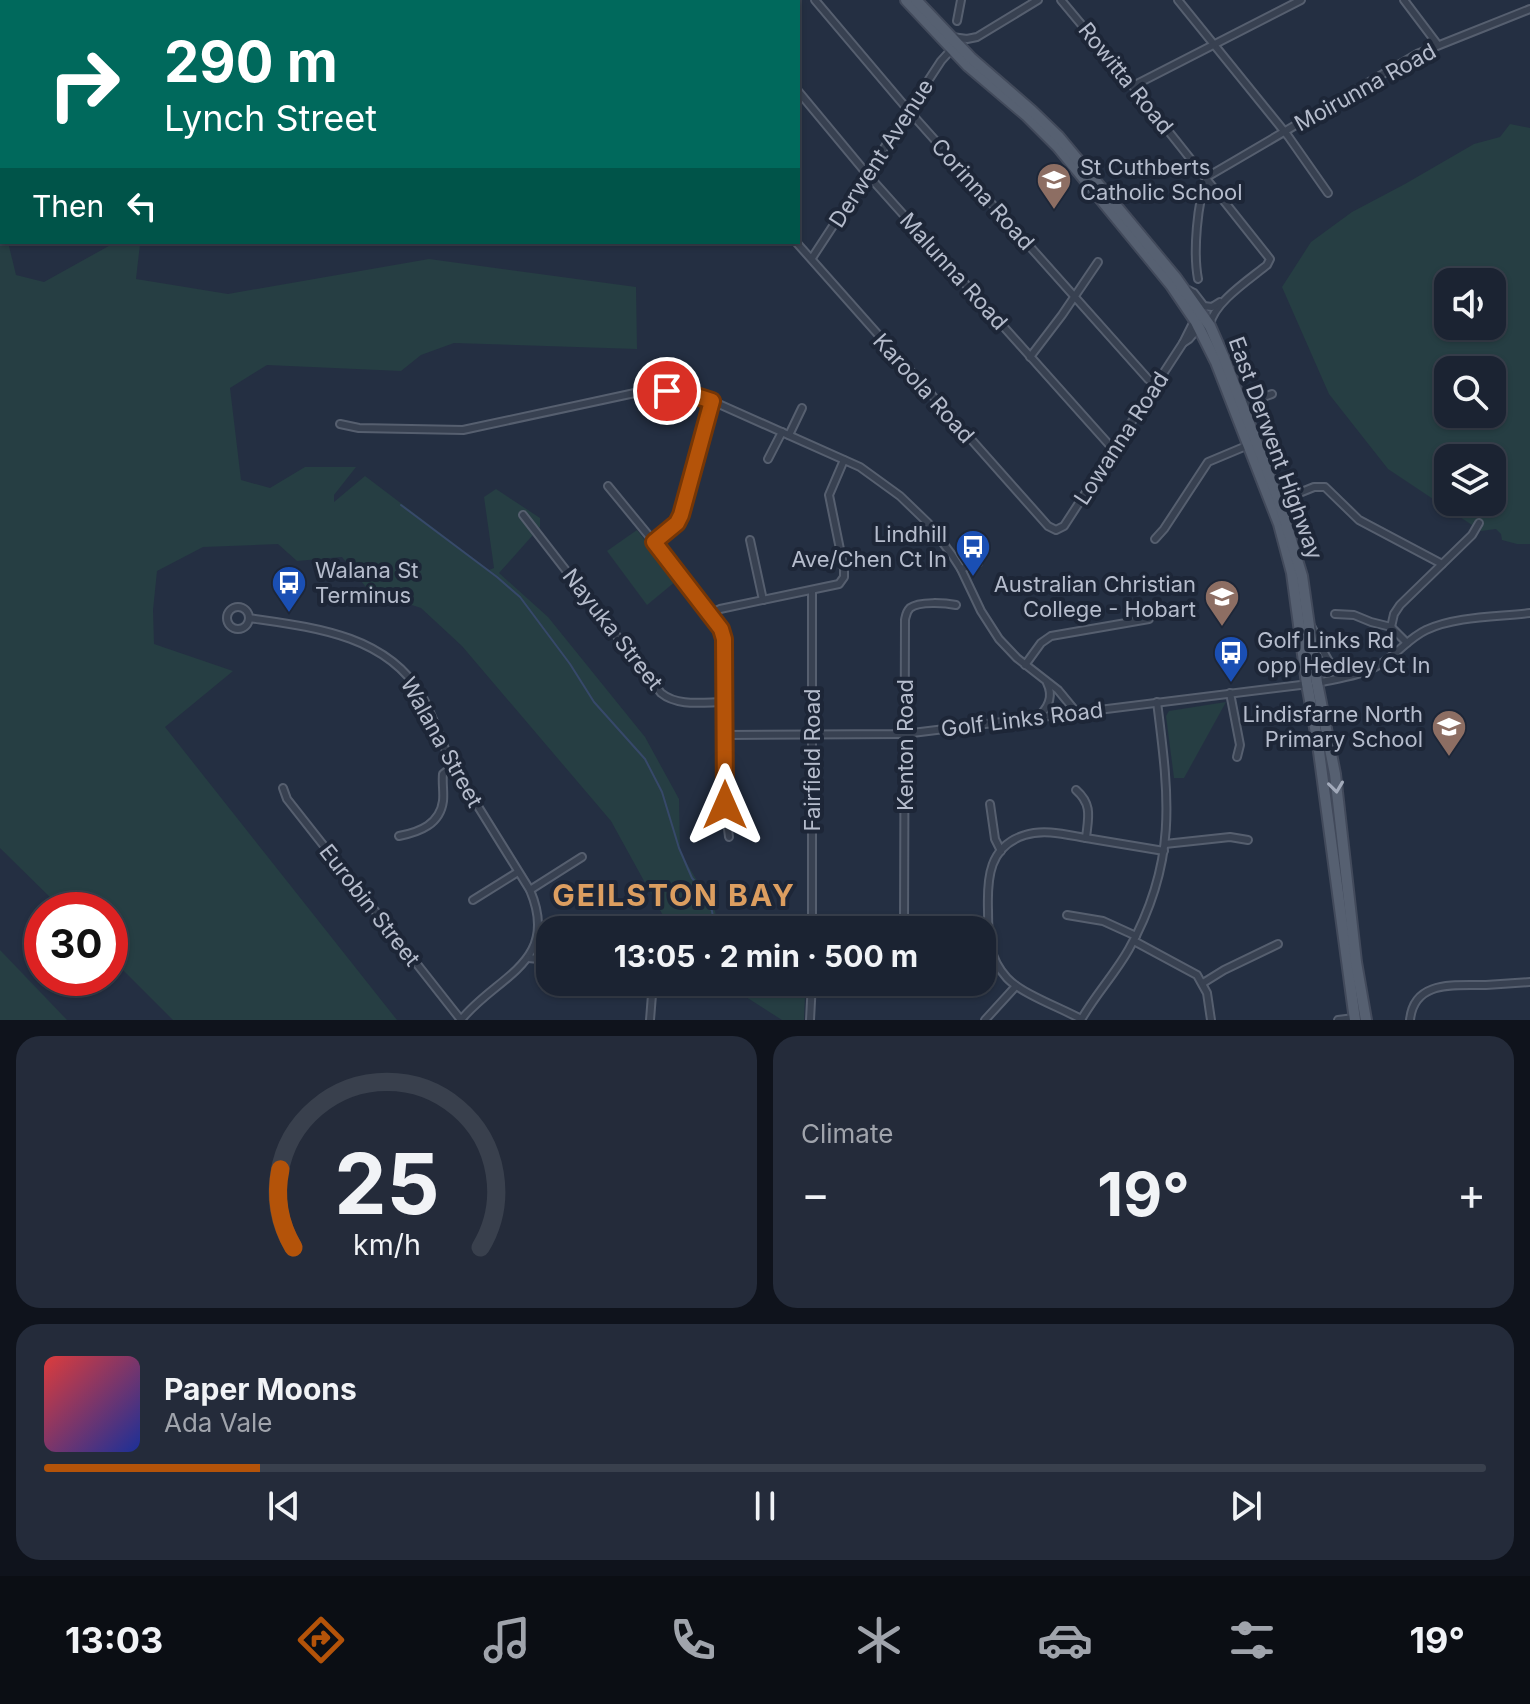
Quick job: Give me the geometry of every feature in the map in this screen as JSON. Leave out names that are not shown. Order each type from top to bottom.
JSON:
[{"type":"main road","name":"East Derwent Highway","points":[[906,0],[951,50],[1052,140],[1202,323]]},
{"type":"main road","name":"East Derwent Highway","points":[[916,0],[971,58],[1058,136],[1183,286],[1202,323],[1291,534],[1302,576],[1309,623],[1318,744],[1358,1019]]},
{"type":"main road","name":"East Derwent Highway","points":[[1275,502],[1292,573],[1312,683]]},
{"type":"street","name":"Corinna Road","points":[[815,0],[909,111],[1155,384]]},
{"type":"street","points":[[957,21],[961,0]]},
{"type":"street","points":[[950,37],[977,37],[1038,0]]},
{"type":"street","name":"Rowitta Road","points":[[1061,0],[1207,177],[1270,259],[1202,323]]},
{"type":"street","points":[[1178,0],[1284,132],[1328,193]]},
{"type":"street","points":[[1133,86],[1301,0]]},
{"type":"street","points":[[1404,0],[1438,45]]},
{"type":"street","name":"Moirunna Road","points":[[1207,177],[1417,54],[1530,9]]},
{"type":"street","points":[[971,58],[970,48],[977,37]]},
{"type":"street","name":"Derwent Avenue","points":[[812,258],[951,50]]},
{"type":"street","name":"Malunna Road","points":[[800,93],[867,174],[1113,449]]},
{"type":"street","points":[[1198,279],[1195,246],[1201,196],[1207,177]]},
{"type":"street","name":"Karoola Road","points":[[798,244],[1019,494],[1048,526],[1056,530]]},
{"type":"street","points":[[1030,357],[1098,262]]},
{"type":"street","points":[[1183,286],[1194,293],[1204,306],[1212,307],[1224,301]]},
{"type":"street","name":"Lowanna Road","points":[[1056,530],[1064,526],[1155,384],[1183,343],[1202,323]]},
{"type":"street","points":[[340,424],[359,428],[463,430],[644,391],[678,392],[712,401],[873,475],[914,509],[961,569],[989,625],[1008,650],[1058,690],[1077,713]]},
{"type":"street","points":[[1238,406],[1272,394]]},
{"type":"street","points":[[654,542],[677,523],[681,515],[712,401]]},
{"type":"street","points":[[768,459],[802,408]]},
{"type":"street","points":[[1155,539],[1208,462],[1253,443]]},
{"type":"street","points":[[709,614],[839,584],[844,577],[844,569],[829,495],[844,460]]},
{"type":"street","points":[[608,486],[721,629],[724,639],[725,805],[729,837]]},
{"type":"street","points":[[1275,502],[1314,487],[1325,487],[1359,520],[1442,564]]},
{"type":"street","name":"Nayuka Street","points":[[523,515],[661,693],[677,701],[725,702]]},
{"type":"street","points":[[1391,627],[1400,605],[1472,535],[1479,523]]},
{"type":"street","points":[[750,540],[763,600]]},
{"type":"street","points":[[961,569],[978,563]]},
{"type":"street","name":"Fairfield Road","points":[[812,591],[812,916]]},
{"type":"street","name":"Kenton Road","points":[[904,916],[905,615],[915,606],[956,605]]},
{"type":"street","points":[[1312,683],[1362,673],[1382,663],[1425,630],[1449,622],[1530,613]]},
{"type":"street","points":[[1335,614],[1354,615],[1391,627],[1407,643]]},
{"type":"street","name":"Walana Street","points":[[249,618],[342,636],[369,646],[389,659],[410,679],[421,694],[453,766],[530,890],[538,920],[536,939],[528,958]]},
{"type":"street","points":[[1025,665],[1041,643],[1051,636],[1149,619]]},
{"type":"street","points":[[1309,623],[1336,672],[1347,677]]},
{"type":"street","points":[[1037,718],[1049,700],[1045,679]]},
{"type":"street","name":"Golf Links Road","points":[[725,735],[904,734],[1312,683]]},
{"type":"street","points":[[1230,693],[1240,745],[1237,757]]},
{"type":"street","points":[[1157,702],[1166,776],[1164,848],[1152,899],[1118,968],[1081,1020],[1016,986],[996,964],[988,940],[988,879],[1001,851],[1021,836],[1046,832],[1164,848],[1230,837],[1248,840]]},
{"type":"street","points":[[399,836],[421,831],[435,819],[443,799],[443,774],[453,766]]},
{"type":"street","name":"Eurobin Street","points":[[283,788],[287,799],[461,1020]]},
{"type":"street","points":[[1076,790],[1088,806],[1086,838]]},
{"type":"street","points":[[990,804],[995,839],[1001,851]]},
{"type":"street","points":[[530,890],[582,857]]},
{"type":"street","points":[[473,900],[518,872]]},
{"type":"street","points":[[1067,915],[1103,921],[1191,971],[1203,983],[1211,1020]]},
{"type":"street","points":[[1203,983],[1278,944]]},
{"type":"street","points":[[461,1020],[528,958],[536,959]]},
{"type":"street","points":[[1410,1020],[1418,998],[1436,988],[1530,982]]},
{"type":"street","points":[[985,1020],[1016,986]]},
{"type":"street","points":[[650,1020],[652,996]]},
{"type":"street","points":[[810,1020],[811,996]]},
{"type":"street","points":[[1338,1020],[1358,1019]]},
{"type":"green space","points":[[1510,124],[1530,128],[1530,544],[1502,540],[1496,529],[1481,531],[1458,516],[1506,516],[1506,444],[1434,444],[1434,500],[1388,469],[1329,394],[1282,287],[1311,242],[1352,212],[1474,144],[1500,137]]},
{"type":"green space","points":[[0,244],[8,244],[16,275],[44,282],[112,244],[140,244],[136,279],[228,294],[429,259],[636,287],[637,349],[454,343],[421,355],[401,371],[267,365],[230,388],[241,480],[270,488],[305,467],[356,467],[334,495],[334,502],[365,476],[489,570],[494,568],[484,497],[496,489],[540,518],[540,527],[499,573],[548,617],[645,737],[679,799],[680,852],[716,916],[663,916],[611,821],[462,646],[421,608],[369,591],[342,557],[297,561],[278,544],[203,547],[157,571],[154,644],[233,671],[165,727],[397,1020],[173,1020],[128,975],[128,892],[45,892],[0,848]]},
{"type":"green space","points":[[637,530],[676,581],[647,605],[607,551]]},
{"type":"green space","points":[[1226,702],[1184,778],[1174,778],[1166,716],[1169,711]]},
{"type":"green space","points":[[0,950],[24,975],[24,996],[44,996],[67,1020],[0,1020]]},
{"type":"green space","points":[[744,996],[805,996],[804,1020],[782,1020]]},
{"type":"waterway","points":[[401,505],[520,597],[594,702],[645,759],[662,792],[679,848],[692,878],[699,886]]},
{"type":"waterway","points":[[700,889],[713,916]]},
{"type":"place","name":"St Cuthberts Catholic School","points":[[1054,211]]},
{"type":"place","name":"Lindhill Ave/Chen Ct In","points":[[973,578]]},
{"type":"place","name":"Walana St Terminus","points":[[289,614]]},
{"type":"place","name":"Australian Christian College - Hobart","points":[[1222,628]]},
{"type":"place","name":"Golf Links Rd opp Hedley Ct In","points":[[1231,684]]},
{"type":"place","name":"Lindisfarne North Primary School","points":[[1449,758]]},
{"type":"district","name":"GEILSTON BAY","points":[[674,895]]},
{"type":"route","points":[[667,391],[712,401],[681,515],[677,523],[654,542],[721,629],[724,639],[725,805]]}]
